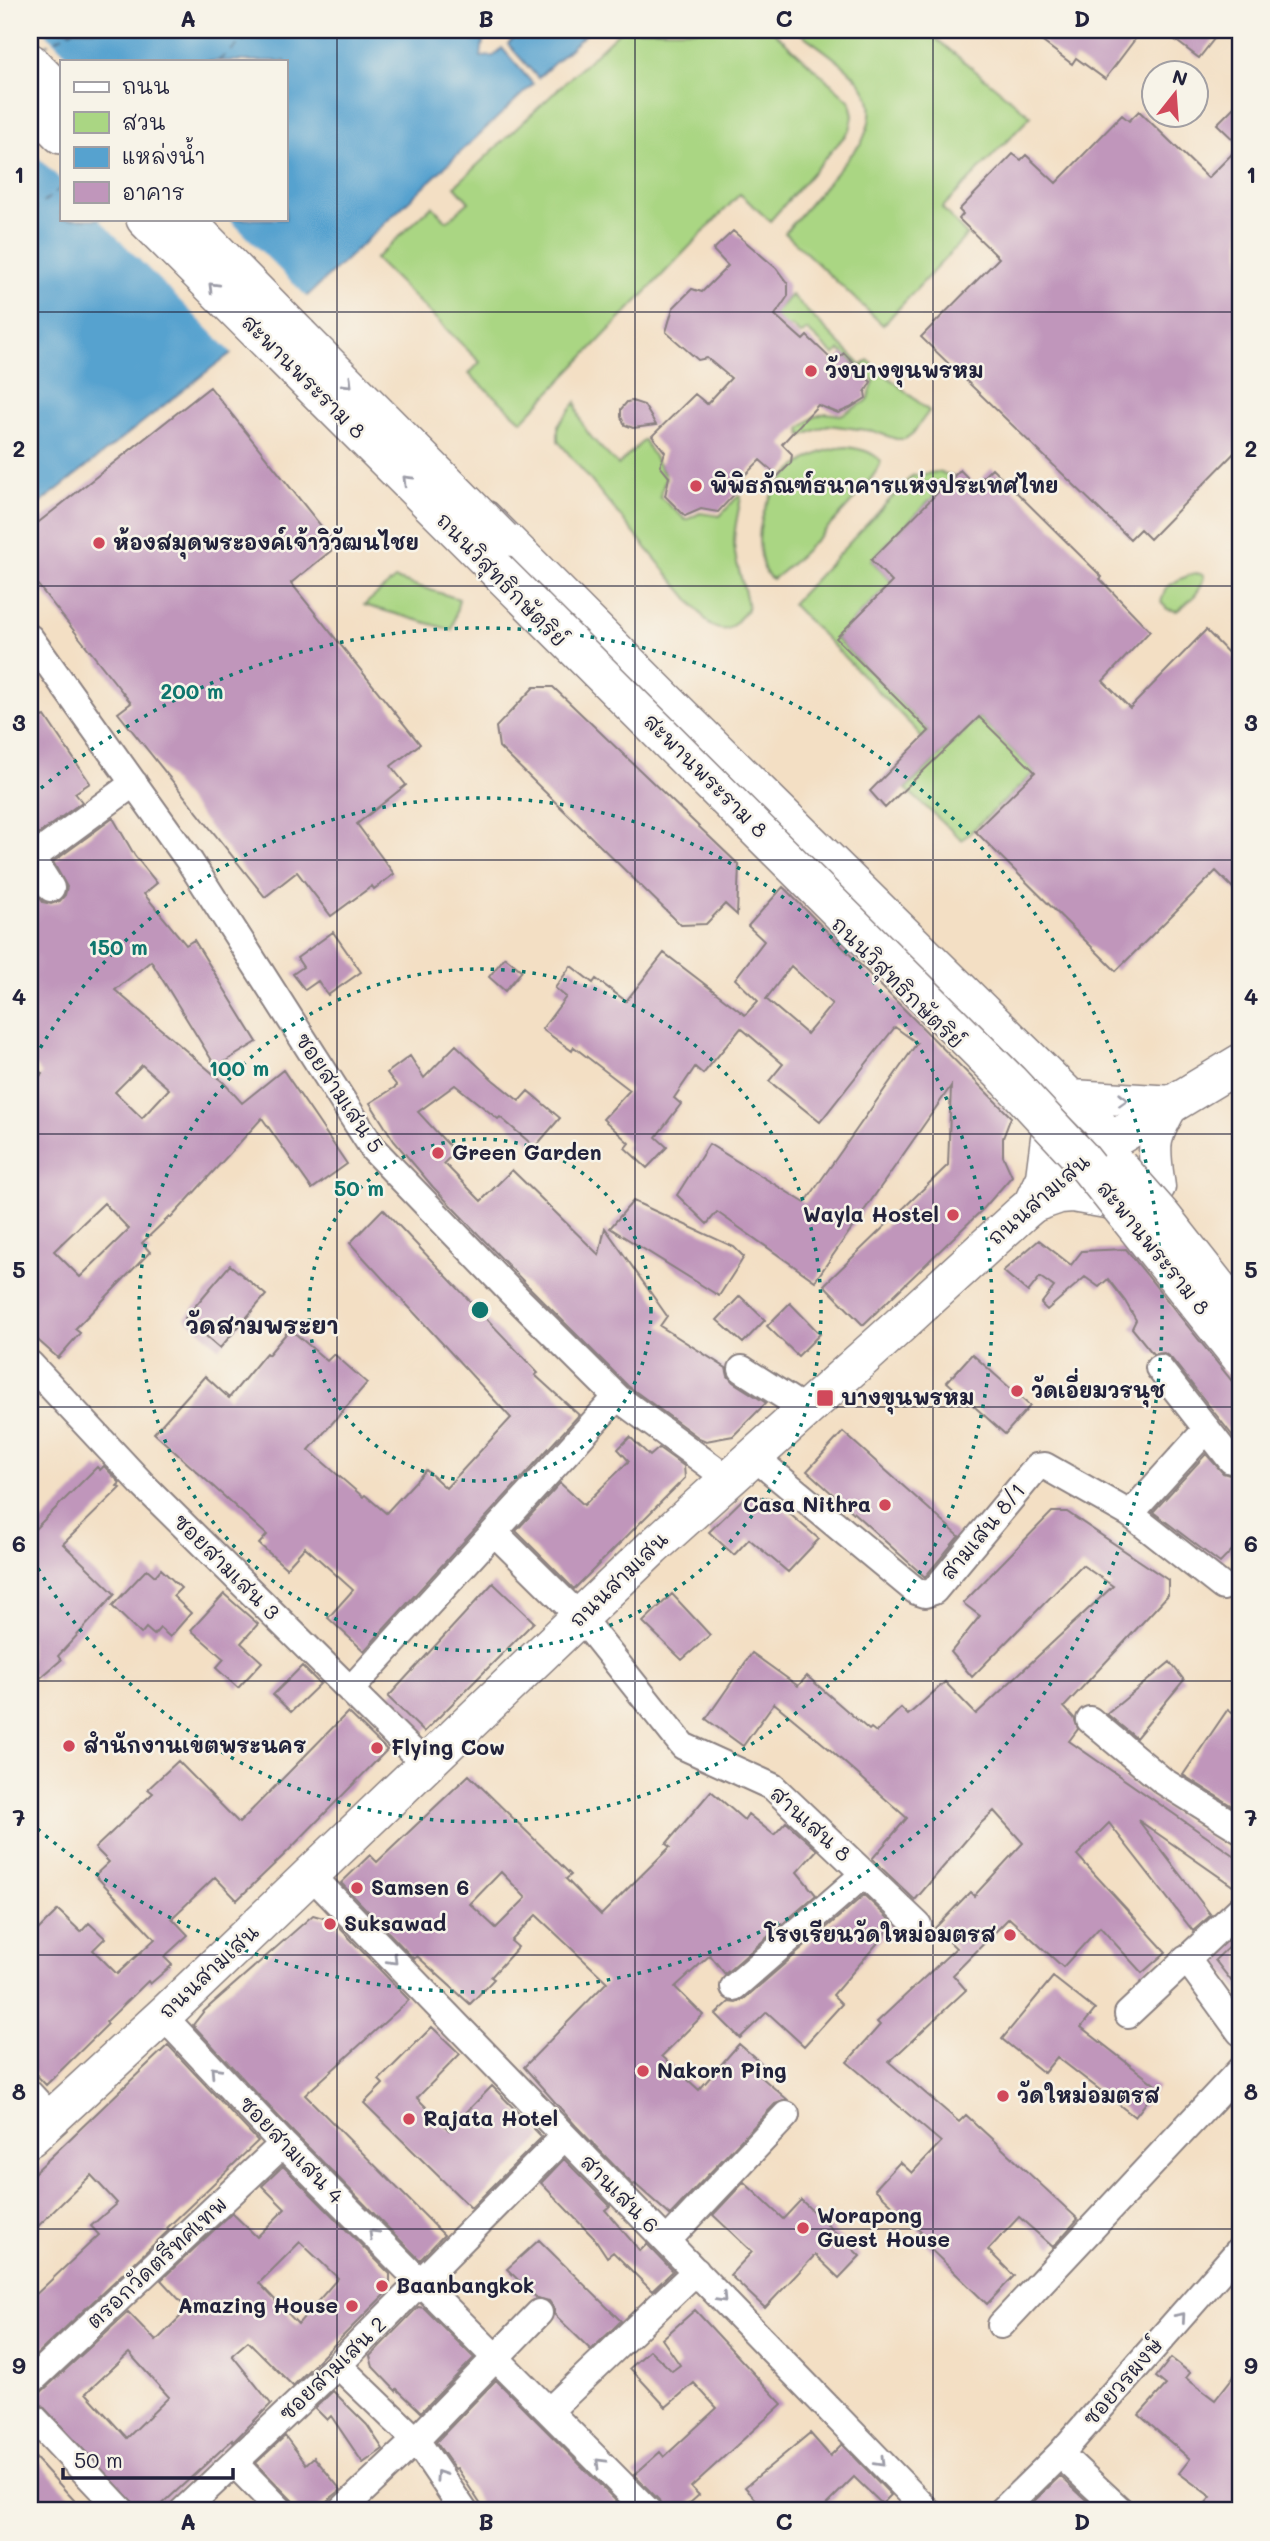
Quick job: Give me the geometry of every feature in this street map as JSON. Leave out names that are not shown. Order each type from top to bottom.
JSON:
[{"type":"main road","points":[[30,62],[60,93]]},
{"type":"main road","points":[[30,104],[60,134]]},
{"type":"main road","name":"สะพานพระราม 8","points":[[146,220],[1009,1081],[1080,1157],[1240,1357]]},
{"type":"main road","name":"สะพานพระราม 8","points":[[186,220],[1039,1079],[1162,1216],[1240,1315]]},
{"type":"main road","name":"ถนนสามเสน","points":[[37,2116],[163,2016],[652,1548],[1027,1209],[1075,1167],[1115,1139],[1240,1063]]},
{"type":"main road","name":"ถนนวิสุทธิกษัตริย์","points":[[1115,1139],[1162,1190],[1240,1290]]},
{"type":"main road","name":"ถนนวิสุทธิกษัตริย์","points":[[1075,1167],[1240,1371]]},
{"type":"main road","points":[[1112,1210],[1129,1193],[1141,1188],[1162,1190]]},
{"type":"street","name":"ถนนวิสุทธิกษัตริย์","points":[[1075,1167],[909,994],[431,512],[446,495],[457,488],[1115,1139]]},
{"type":"street","points":[[569,652],[576,632],[585,627],[596,626]]},
{"type":"street","name":"ซอยสามเสน 5","points":[[30,638],[190,862],[374,1150],[617,1397],[740,1467]]},
{"type":"street","points":[[51,888],[32,858],[134,783]]},
{"type":"street","points":[[1072,1096],[1174,1102],[1158,1130],[1153,1147],[1162,1190]]},
{"type":"street","points":[[1027,1209],[1042,1177],[1047,1138]]},
{"type":"street","points":[[1027,1209],[1060,1197],[1072,1196],[1112,1210]]},
{"type":"street","name":"ซอยสามเสน 3","points":[[30,1364],[144,1486],[426,1765]]},
{"type":"street","points":[[1159,1368],[1231,1460],[1240,1461]]},
{"type":"street","points":[[742,1369],[806,1410]]},
{"type":"street","points":[[351,1689],[617,1397]]},
{"type":"street","points":[[1130,1514],[1207,1429]]},
{"type":"street","name":"สามเสน 8/1","points":[[740,1467],[916,1591],[925,1594],[934,1591],[1037,1468],[1045,1466],[1130,1514],[1223,1587]]},
{"type":"street","name":"สานเสน 8","points":[[495,1533],[581,1618],[683,1746],[773,1787],[918,1925]]},
{"type":"street","points":[[1090,1720],[1163,1781],[1240,1829]]},
{"type":"street","points":[[734,1987],[864,1874]]},
{"type":"street","name":"สานเสน 6","points":[[312,1875],[563,2138],[667,2241],[928,2511]]},
{"type":"street","points":[[1128,2014],[1240,1909]]},
{"type":"street","points":[[1186,1958],[1240,2032]]},
{"type":"street","name":"ซอยสามเสน 4","points":[[163,2016],[283,2144],[648,2511]]},
{"type":"street","points":[[1001,2325],[1240,2070]]},
{"type":"street","points":[[667,2241],[786,2115]]},
{"type":"street","points":[[421,2283],[563,2138]]},
{"type":"street","name":"ตรอกวัดตรีทศเทพ","points":[[30,2382],[283,2144]]},
{"type":"street","name":"ซอยวรผงษ์","points":[[1002,2511],[1060,2454],[1240,2249]]},
{"type":"street","points":[[549,2411],[696,2271]]},
{"type":"street","name":"ซอยสามเสน 2","points":[[183,2511],[421,2283]]},
{"type":"street","points":[[341,2511],[415,2440],[539,2312]]},
{"type":"street","points":[[338,2365],[415,2440],[464,2511]]},
{"type":"street","points":[[30,2414],[122,2511]]},
{"type":"street","points":[[1060,2454],[1121,2511]]},
{"type":"street","points":[[234,2463],[281,2511]]},
{"type":"green space","points":[[621,30],[772,30],[850,101],[853,116],[850,130],[770,221],[740,194],[522,421],[469,374],[480,362],[375,259],[432,206],[447,221],[469,202],[455,186]]},
{"type":"green space","points":[[796,30],[928,30],[1031,116],[942,208],[967,235],[883,325],[785,233],[862,142],[870,114],[867,93],[851,72]]},
{"type":"green space","points":[[791,295],[862,366],[868,360],[929,411],[913,433],[905,439],[896,439],[873,431],[828,425],[802,436],[800,429],[814,417],[826,413],[841,415],[867,401],[874,381],[840,350],[834,355],[807,330],[801,335],[791,326],[767,346],[755,334]]},
{"type":"green space","points":[[576,402],[586,429],[618,465],[644,440],[666,477],[660,497],[686,520],[700,513],[720,516],[739,495],[741,497],[734,546],[748,609],[731,627],[722,630],[710,625],[558,441],[558,425]]},
{"type":"green space","points":[[847,447],[866,451],[881,461],[876,471],[815,541],[773,579],[763,567],[759,537],[769,500],[780,483],[810,458],[828,450]]},
{"type":"green space","points":[[937,472],[954,476],[871,560],[892,582],[836,638],[929,731],[922,739],[792,604],[912,476]]},
{"type":"green space","points":[[1196,573],[1204,575],[1195,596],[1177,611],[1167,609],[1161,602],[1166,588]]},
{"type":"green space","points":[[395,579],[459,599],[452,630],[364,605]]},
{"type":"green space","points":[[979,717],[1035,772],[962,840],[906,789]]},
{"type":"water","points":[[30,30],[495,30],[483,41],[481,57],[494,56],[502,48],[533,84],[304,299],[30,511]]},
{"type":"water","points":[[516,30],[590,30],[538,78],[508,44]]},
{"type":"pier","points":[[30,30],[42,30],[72,60],[60,60],[60,179],[30,149]]},
{"type":"pier","points":[[100,220],[230,220],[309,299],[234,355]]},
{"type":"building","points":[[1027,30],[1142,30],[1105,79],[1076,58],[1072,64]]},
{"type":"building","points":[[1162,30],[1221,30],[1199,58]]},
{"type":"building","points":[[1240,101],[1240,146],[1217,124]]},
{"type":"building","points":[[1139,111],[1140,130],[1159,130],[1208,178],[1240,146],[1240,447],[1150,539],[1140,529],[1130,539],[921,337],[999,258],[959,219],[963,214],[959,210],[1013,154],[1021,160],[1026,155],[1056,183],[1122,115],[1129,121]]},
{"type":"building","name":"วังบางขุนพรหม","points":[[733,231],[776,268],[788,284],[788,296],[775,315],[803,340],[807,336],[834,362],[844,353],[871,382],[865,392],[866,398],[850,408],[838,413],[818,405],[782,444],[792,454],[791,463],[778,476],[760,460],[740,480],[742,486],[718,512],[701,509],[685,516],[665,496],[669,477],[660,466],[665,452],[652,436],[695,394],[707,404],[731,378],[707,358],[698,360],[666,332],[673,308],[692,289],[702,292],[728,266],[713,250]]},
{"type":"building","points":[[210,387],[337,546],[291,583],[420,744],[391,766],[406,785],[357,824],[394,874],[374,889],[372,886],[331,916],[297,872],[265,897],[118,713],[131,703],[30,575],[30,529]]},
{"type":"building","points":[[627,402],[644,405],[656,425],[633,428],[625,425],[621,409]]},
{"type":"building","points":[[992,468],[1102,577],[1100,579],[1150,631],[1103,681],[1130,708],[1206,630],[1240,665],[1240,895],[1216,871],[1116,971],[975,831],[1035,772],[979,717],[885,808],[870,791],[929,731],[836,638],[892,582],[871,560],[960,470],[975,485]]},
{"type":"building","points":[[534,687],[553,687],[739,865],[737,915],[725,904],[706,924],[681,925],[499,747],[496,727]]},
{"type":"building","points":[[30,700],[43,717],[45,716],[90,783],[75,793],[82,802],[30,840]]},
{"type":"building","points":[[113,818],[135,856],[157,883],[144,894],[186,945],[194,940],[257,1042],[216,1067],[151,961],[115,990],[224,1083],[242,1103],[283,1070],[347,1164],[312,1189],[262,1118],[171,1218],[142,1243],[150,1252],[75,1329],[80,1333],[58,1358],[30,1333],[30,1086],[42,1074],[30,1059],[30,884],[43,902],[51,904],[60,901],[67,887],[53,862]],"holes":[[[142,1065],[169,1089],[142,1118],[115,1092]],[[104,1203],[129,1229],[80,1277],[54,1251]]]},
{"type":"building","points":[[783,887],[1011,1117],[1003,1138],[1003,1156],[1012,1176],[984,1208],[863,1325],[824,1285],[948,1165],[951,1086],[815,1281],[717,1212],[707,1224],[677,1195],[709,1144],[805,1203],[917,1043],[895,1027],[820,1122],[769,1081],[783,1064],[741,1028],[703,1074],[695,1067],[674,1098],[681,1104],[656,1137],[667,1147],[647,1168],[625,1148],[629,1143],[603,1119],[630,1090],[574,1047],[572,1051],[542,1029],[566,997],[555,988],[571,966],[593,983],[596,979],[626,1001],[664,953],[745,1015],[758,1001],[735,979],[764,941],[748,926]],"holes":[[[791,966],[832,1004],[807,1034],[766,999]]]},
{"type":"building","points":[[333,932],[361,972],[328,995],[318,981],[305,990],[293,974],[303,967],[297,958]]},
{"type":"building","points":[[505,957],[522,971],[505,991],[489,977]]},
{"type":"building","points":[[456,1045],[519,1101],[528,1091],[560,1118],[535,1147],[500,1117],[498,1119],[455,1085],[418,1112],[455,1152],[444,1163],[481,1201],[512,1170],[599,1255],[605,1228],[667,1316],[660,1326],[726,1368],[733,1382],[766,1403],[733,1436],[706,1441],[699,1438],[628,1386],[433,1187],[394,1141],[370,1103],[397,1086],[387,1073],[410,1056],[424,1078]]},
{"type":"building","points":[[633,1201],[734,1247],[744,1257],[719,1296],[610,1228]]},
{"type":"building","points":[[383,1209],[538,1373],[535,1375],[579,1415],[364,1651],[328,1618],[353,1590],[305,1547],[286,1568],[259,1544],[267,1535],[154,1433],[205,1376],[229,1398],[290,1329],[327,1361],[334,1354],[367,1383],[309,1450],[363,1497],[365,1495],[386,1513],[426,1470],[446,1488],[511,1418],[350,1243]]},
{"type":"building","points":[[1039,1240],[1071,1265],[1082,1251],[1126,1249],[1240,1391],[1240,1445],[1171,1358],[1164,1353],[1153,1354],[1132,1328],[1136,1320],[1108,1279],[1099,1287],[1085,1277],[1047,1310],[1041,1304],[1054,1287],[1040,1277],[1028,1292],[1003,1271]]},
{"type":"building","points":[[230,1265],[266,1295],[220,1348],[185,1318]]},
{"type":"building","points":[[740,1296],[765,1320],[743,1343],[717,1320]]},
{"type":"building","points":[[790,1303],[820,1334],[798,1356],[767,1326]]},
{"type":"building","points":[[972,1354],[1030,1406],[1005,1434],[947,1382]]},
{"type":"building","name":"Casa Nithra","points":[[843,1432],[959,1536],[925,1577],[807,1471]]},
{"type":"building","points":[[630,1437],[650,1456],[659,1448],[684,1466],[685,1478],[574,1589],[516,1531],[560,1483],[584,1505],[629,1461],[618,1449]]},
{"type":"building","points":[[1206,1454],[1223,1473],[1233,1476],[1231,1478],[1240,1488],[1240,1542],[1220,1563],[1153,1512]]},
{"type":"building","points":[[104,1466],[120,1483],[117,1486],[120,1488],[63,1544],[115,1594],[58,1656],[61,1660],[38,1680],[30,1671],[30,1534],[97,1467],[100,1470]]},
{"type":"building","points":[[746,1496],[771,1498],[819,1539],[788,1572],[749,1539],[734,1555],[709,1532]]},
{"type":"building","points":[[1052,1512],[1067,1512],[1168,1580],[1168,1595],[1064,1707],[1074,1718],[1078,1729],[1069,1741],[1240,1860],[1240,1891],[1138,1820],[1211,1915],[1193,1931],[1109,1823],[1077,1855],[1166,1952],[1142,1973],[1100,1927],[1063,1967],[1009,1918],[953,1975],[966,1990],[889,2062],[959,2122],[966,2115],[1078,2219],[1053,2247],[1019,2217],[988,2250],[1014,2276],[987,2304],[917,2236],[921,2232],[875,2189],[900,2162],[912,2173],[941,2142],[847,2062],[880,2025],[877,2022],[956,1948],[935,1928],[970,1892],[974,1896],[1023,1843],[994,1811],[915,1900],[872,1859],[907,1818],[827,1747],[774,1703],[743,1746],[706,1719],[752,1653],[798,1686],[807,1676],[869,1730],[871,1728],[876,1732],[901,1708],[908,1715],[945,1682],[976,1714],[1113,1586],[1082,1565],[972,1677],[951,1652],[980,1616],[963,1603]]},
{"type":"building","points":[[147,1569],[155,1576],[161,1569],[181,1588],[173,1596],[191,1613],[170,1637],[160,1628],[154,1635],[146,1628],[141,1634],[112,1606]]},
{"type":"building","points":[[493,1583],[534,1622],[424,1732],[388,1697]]},
{"type":"building","points":[[224,1594],[258,1624],[241,1643],[262,1662],[238,1688],[216,1668],[224,1659],[191,1630]]},
{"type":"building","points":[[672,1594],[710,1635],[682,1660],[643,1622]]},
{"type":"building","points":[[1170,1662],[1184,1680],[1136,1738],[1107,1714]]},
{"type":"building","points":[[302,1666],[320,1684],[291,1712],[273,1695]]},
{"type":"building","points":[[1228,1709],[1240,1718],[1240,1811],[1183,1775]]},
{"type":"building","points":[[348,1712],[387,1750],[237,1900],[215,1877],[172,1918],[188,1935],[164,1957],[172,1965],[150,1984],[148,1981],[46,2085],[30,2068],[30,1938],[58,1910],[81,1932],[89,1923],[105,1938],[93,1950],[117,1974],[155,1939],[95,1875],[109,1862],[95,1848],[153,1793],[148,1789],[178,1761],[239,1823]]},
{"type":"building","points":[[469,1775],[571,1875],[566,1879],[601,1915],[670,1847],[666,1844],[711,1791],[744,1820],[748,1814],[774,1835],[786,1822],[817,1850],[797,1872],[816,1895],[725,1974],[710,1955],[675,1987],[703,2015],[662,2056],[699,2090],[739,2044],[767,2068],[760,2076],[788,2100],[775,2104],[670,2215],[633,2185],[524,2067],[607,1982],[536,1915],[511,1941],[518,1947],[491,1977],[494,1979],[470,2004],[417,1956],[414,1959],[341,1883],[370,1855],[377,1862]],"holes":[[[501,1872],[526,1898],[496,1928],[470,1904]]]},
{"type":"building","points":[[864,1895],[894,1924],[833,1995],[842,2004],[804,2046],[767,2012],[740,2038],[716,2014],[729,2002],[736,2003],[744,1999]]},
{"type":"building","points":[[313,1915],[333,1921],[409,2000],[305,2095],[444,2235],[420,2260],[294,2133],[193,2025],[204,2011]]},
{"type":"building","points":[[1240,1936],[1240,1992],[1215,1960]]},
{"type":"building","points":[[1053,1977],[1095,2010],[1081,2027],[1158,2087],[1135,2117],[1057,2057],[1044,2073],[1002,2039]]},
{"type":"building","name":"Rajata Hotel","points":[[432,2027],[460,2054],[417,2098],[449,2130],[492,2086],[542,2137],[471,2208],[364,2103],[383,2084],[379,2080]]},
{"type":"building","points":[[168,2045],[258,2141],[167,2228],[169,2230],[30,2361],[30,2300],[99,2235],[91,2226],[117,2203],[91,2175],[30,2234],[30,2177]]},
{"type":"building","points":[[564,2159],[610,2206],[605,2210],[640,2251],[647,2244],[673,2271],[652,2291],[613,2252],[607,2257],[595,2239],[541,2183]]},
{"type":"building","points":[[283,2166],[390,2274],[390,2289],[293,2386],[248,2341],[232,2355],[271,2404],[233,2442],[232,2440],[157,2509],[138,2508],[36,2399],[37,2396],[128,2312],[156,2341],[188,2309],[161,2280],[232,2213],[257,2237],[285,2209],[262,2186]],"holes":[[[300,2242],[338,2278],[298,2324],[259,2283]],[[129,2353],[169,2397],[127,2438],[86,2393]]]},
{"type":"building","name":"Worapong Guest House","points":[[744,2182],[783,2219],[801,2200],[860,2256],[839,2278],[815,2255],[765,2308],[730,2275],[752,2252],[713,2215]]},
{"type":"building","points":[[539,2240],[621,2321],[591,2350],[554,2314],[554,2308],[549,2301],[537,2298],[507,2269]]},
{"type":"building","points":[[418,2307],[424,2308],[474,2358],[421,2412],[373,2367],[370,2356]]},
{"type":"building","points":[[695,2310],[782,2404],[691,2487],[699,2495],[681,2511],[663,2511],[659,2500],[634,2475],[660,2452],[664,2457],[717,2408],[694,2383],[666,2407],[630,2368],[650,2350],[672,2371],[680,2365],[662,2339]]},
{"type":"building","points":[[1171,2358],[1190,2373],[1186,2378],[1215,2400],[1240,2368],[1240,2502],[1233,2511],[1199,2511],[1211,2497],[1179,2473],[1190,2459],[1139,2415],[1166,2385],[1156,2377]]},
{"type":"building","points":[[496,2380],[626,2511],[485,2511],[436,2442]]},
{"type":"building","points":[[333,2391],[367,2425],[383,2449],[363,2463],[331,2416],[327,2420],[315,2408]]},
{"type":"building","points":[[810,2433],[830,2456],[842,2444],[891,2495],[882,2504],[854,2477],[820,2511],[766,2511],[745,2487]]},
{"type":"building","points":[[285,2436],[306,2464],[314,2457],[341,2490],[314,2511],[299,2511],[292,2500],[256,2463]]},
{"type":"building","points":[[30,2452],[84,2511],[30,2511]]},
{"type":"building","points":[[1060,2476],[1098,2511],[1024,2511]]},
{"type":"ferry route","points":[[41,48],[74,30]]},
{"type":"ferry route","points":[[219,60],[257,30]]},
{"type":"ferry route","points":[[30,213],[60,189]]},
{"type":"place","name":"วังบางขุนพรหม","points":[[811,371]]},
{"type":"place","name":"พิพิธภัณฑ์ธนาคารแห่งประเทศไทย","points":[[696,486]]},
{"type":"place","name":"ห้องสมุดพระองค์เจ้าวิวัฒนไชย","points":[[99,543]]},
{"type":"place","name":"Green Garden","points":[[438,1153]]},
{"type":"place","name":"Wayla Hostel","points":[[953,1215]]},
{"type":"place","name":"วัดเอี่ยมวรนุช","points":[[1017,1391]]},
{"type":"place","name":"บางขุนพรหม","points":[[825,1398]]},
{"type":"place","name":"Casa Nithra","points":[[885,1505]]},
{"type":"place","name":"สำนักงานเขตพระนคร","points":[[69,1746]]},
{"type":"place","name":"Flying Cow","points":[[377,1748]]},
{"type":"place","name":"Samsen 6","points":[[357,1888]]},
{"type":"place","name":"Suksawad","points":[[330,1924]]},
{"type":"place","name":"โรงเรียนวัดใหม่อมตรส","points":[[1010,1935]]},
{"type":"place","name":"Nakorn Ping","points":[[643,2071]]},
{"type":"place","name":"วัดใหม่อมตรส","points":[[1003,2096]]},
{"type":"place","name":"Rajata Hotel","points":[[409,2119]]},
{"type":"place","name":"Worapong Guest House","points":[[803,2228]]},
{"type":"place","name":"Baanbangkok","points":[[382,2286]]},
{"type":"place","name":"Amazing House","points":[[352,2306]]},
{"type":"district","name":"วัดสามพระยา","points":[[262,1326]]}]
